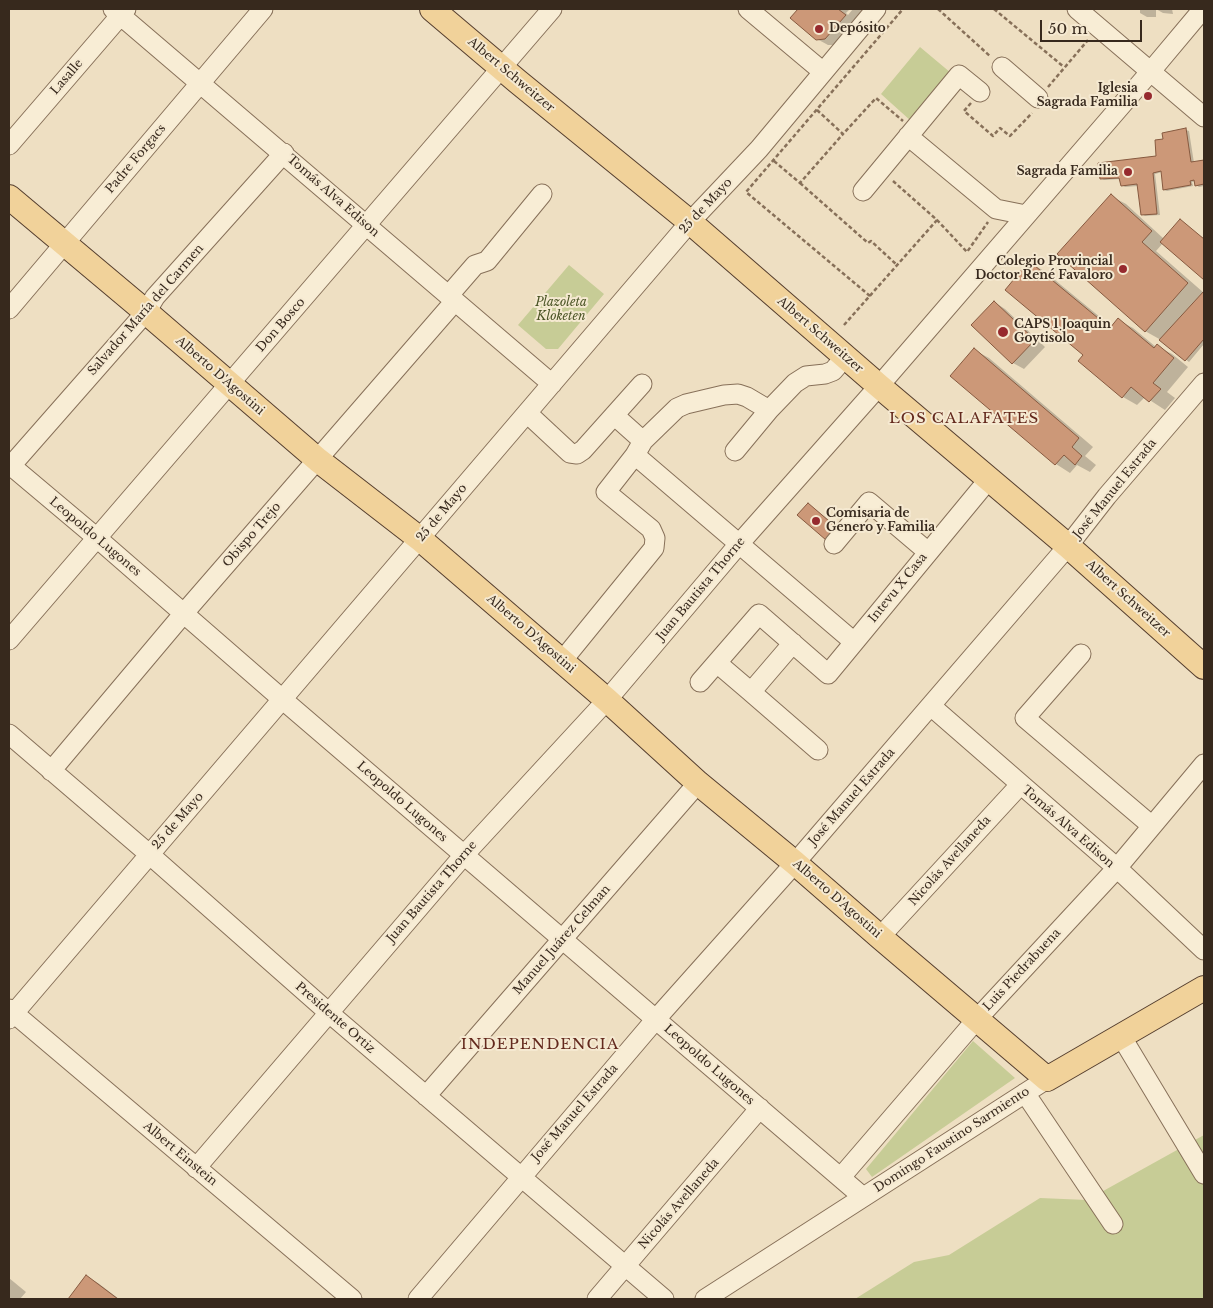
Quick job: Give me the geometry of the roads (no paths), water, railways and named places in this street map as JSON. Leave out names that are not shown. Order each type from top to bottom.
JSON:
[{"type":"main road","name":"Albert Schweitzer","points":[[432,9],[690,222],[845,357],[1068,546],[1204,667]]},
{"type":"main road","name":"Alberto D'Agostini","points":[[9,197],[318,460],[420,539],[607,700],[698,783],[796,863],[1047,1079]]},
{"type":"main road","name":"Domingo Faustino Sarmiento","points":[[1047,1079],[1204,988]]},
{"type":"street","name":"Padre Forgacs","points":[[9,309],[263,9]]},
{"type":"street","name":"Don Bosco","points":[[9,640],[552,9]]},
{"type":"street","points":[[748,9],[822,71]]},
{"type":"street","name":"25 de Mayo","points":[[10,1014],[420,539],[690,222],[759,149],[822,71],[876,9]]},
{"type":"street","points":[[1077,9],[1204,117]]},
{"type":"street","name":"Juan Bautista Thorne","points":[[196,1168],[464,854],[607,700],[739,544],[879,386],[1203,9]]},
{"type":"street","name":"Tomás Alva Edison","points":[[120,11],[366,226],[552,384]]},
{"type":"street","name":"Lasalle","points":[[9,145],[120,11]]},
{"type":"street","points":[[1002,67],[1038,98]]},
{"type":"street","points":[[863,191],[959,76],[980,92]]},
{"type":"street","points":[[911,133],[996,209],[1026,216]]},
{"type":"street","name":"Salvador María del Carmen","points":[[9,466],[146,312],[155,297],[284,153]]},
{"type":"street","name":"Obispo Trejo","points":[[51,771],[184,613],[318,460],[452,298],[475,265],[486,261],[542,194]]},
{"type":"street","points":[[735,451],[769,410],[795,383],[806,376],[833,371],[845,357]]},
{"type":"street","points":[[527,414],[570,453],[577,454],[615,416],[642,384]]},
{"type":"street","name":"José Manuel Estrada","points":[[418,1299],[656,1019],[796,863],[931,706],[1068,546],[1107,496],[1204,384]]},
{"type":"street","points":[[562,661],[654,548],[655,538],[651,529],[606,492],[639,448],[677,408],[696,402],[724,395],[738,394],[769,410]]},
{"type":"street","points":[[615,416],[639,448],[739,544],[854,642]]},
{"type":"street","name":"Leopoldo Lugones","points":[[9,466],[97,538],[863,1197]]},
{"type":"street","name":"Intevu X Casa","points":[[793,643],[828,674],[989,479]]},
{"type":"street","points":[[834,544],[869,502],[928,552]]},
{"type":"street","points":[[700,682],[759,614],[793,643],[751,692]]},
{"type":"street","points":[[1081,654],[1025,718],[1152,826]]},
{"type":"street","points":[[717,662],[818,750]]},
{"type":"street","name":"Tomás Alva Edison","points":[[931,706],[1117,868],[1204,950]]},
{"type":"street","name":"Presidente Ortiz","points":[[9,734],[149,854],[328,1012],[664,1299]]},
{"type":"street","name":"Luis Piedrabuena","points":[[841,1177],[976,1019],[1117,868],[1204,764]]},
{"type":"street","name":"Manuel Juárez Celman","points":[[426,1096],[698,783]]},
{"type":"street","name":"Nicolás Avellaneda","points":[[880,937],[1020,785]]},
{"type":"street","name":"Albert Einstein","points":[[10,1014],[352,1299]]},
{"type":"street","points":[[1122,1036],[1204,1174]]},
{"type":"street","name":"Domingo Faustino Sarmiento","points":[[704,1299],[1047,1079]]},
{"type":"street","points":[[1025,1093],[1114,1224]]},
{"type":"street","name":"Nicolás Avellaneda","points":[[597,1299],[760,1108]]},
{"type":"place","name":"Depósito","points":[[819,29]]},
{"type":"place","name":"Iglesia Sagrada Familia","points":[[1148,96]]},
{"type":"place","name":"Sagrada Familia","points":[[1128,172]]},
{"type":"place","name":"Colegio Provincial Doctor René Favaloro","points":[[1123,269]]},
{"type":"place","name":"CAPS 1 Joaquin Goytisolo","points":[[1003,332]]},
{"type":"place","name":"Comisaria de Genero y Familia","points":[[816,521]]},
{"type":"district","name":"LOS CALAFATES","points":[[964,419]]},
{"type":"district","name":"INDEPENDENCIA","points":[[540,1045]]},
{"type":"park label","name":"Plazoleta Kloketen","points":[[561,310]]}]
